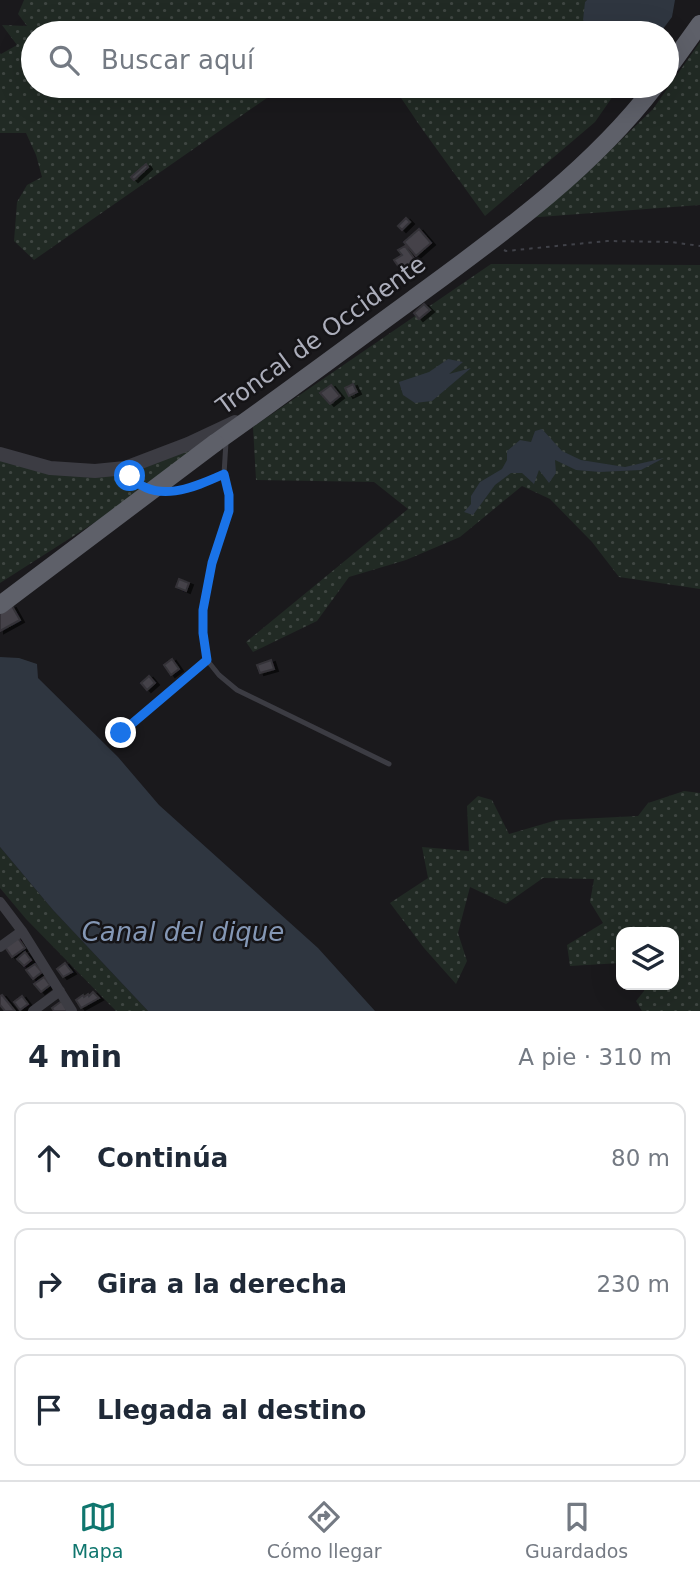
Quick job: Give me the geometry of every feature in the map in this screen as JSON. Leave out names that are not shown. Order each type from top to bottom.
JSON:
[{"type":"highway","points":[[679,53],[700,24]]},
{"type":"highway","name":"Troncal de Occidente","points":[[0,605],[494,239],[569,178],[645,98]]},
{"type":"street","points":[[0,454],[50,468],[95,471],[125,468],[188,444],[235,422],[243,424]]},
{"type":"street","points":[[0,902],[22,931],[72,1011]]},
{"type":"street","points":[[0,947],[22,931]]},
{"type":"street","points":[[33,1011],[60,991]]},
{"type":"lane","points":[[221,439],[229,511],[212,563],[203,610],[207,660],[219,675],[237,690],[389,764]]},
{"type":"lane","points":[[125,468],[133,480],[162,491],[186,490],[224,474]]},
{"type":"lane","points":[[121,733],[207,660]]},
{"type":"path","points":[[494,239],[506,251],[607,240],[671,242],[700,246]]},
{"type":"shaded area","points":[[24,0],[587,0],[585,2],[589,21],[23,21],[18,14]]},
{"type":"shaded area","points":[[2,25],[21,26],[21,98],[267,98],[34,260],[14,241],[17,202],[27,185],[42,177],[26,133],[0,133],[0,53],[17,45]]},
{"type":"shaded area","points":[[700,42],[700,205],[526,218],[586,174],[653,109],[661,98],[679,98],[679,72]]},
{"type":"shaded area","points":[[401,98],[612,98],[595,122],[485,216]]},
{"type":"shaded area","points":[[491,264],[700,265],[700,589],[619,577],[592,542],[550,499],[522,486],[460,537],[406,560],[349,577],[317,621],[253,652],[246,642],[408,509],[374,482],[256,480],[253,427]]},
{"type":"shaded area","points":[[313,383],[0,583],[0,454],[28,463],[125,468]]},
{"type":"shaded area","points":[[684,791],[700,793],[700,1011],[642,1011],[636,1001],[644,990],[679,990],[679,927],[616,927],[616,963],[570,966],[567,945],[603,923],[590,902],[594,879],[543,878],[506,904],[470,887],[458,933],[467,961],[456,984],[390,903],[428,878],[422,847],[469,851],[467,806],[478,796],[492,800],[509,834],[557,820],[638,816],[648,803]]},
{"type":"shaded area","points":[[0,847],[53,910],[148,1011],[116,1011],[26,919],[0,888]]},
{"type":"water","points":[[675,0],[669,21],[584,21],[585,2]]},
{"type":"water","points":[[448,359],[463,362],[449,374],[471,368],[432,401],[415,403],[403,395],[399,382],[429,372]]},
{"type":"water","points":[[542,429],[562,451],[581,460],[625,467],[664,458],[641,470],[600,472],[576,470],[555,460],[556,473],[549,483],[539,470],[534,484],[522,473],[511,473],[495,485],[473,515],[464,512],[471,504],[471,496],[480,482],[502,469],[507,460],[507,451],[520,440],[531,442],[535,431]]},
{"type":"water","name":"Canal del dique","points":[[0,657],[19,658],[37,664],[38,678],[118,757],[159,805],[318,948],[375,1011],[148,1011],[53,910],[0,847]]},
{"type":"building","points":[[146,164],[148,167],[134,180],[131,177]]},
{"type":"building","points":[[406,218],[410,222],[402,230],[398,226]]},
{"type":"building","points":[[419,229],[431,243],[416,256],[404,242]]},
{"type":"building","points":[[405,246],[416,261],[401,270],[394,260],[402,255],[398,250]]},
{"type":"building","points":[[424,304],[430,310],[419,319],[414,313]]},
{"type":"building","points":[[353,384],[357,392],[349,396],[345,388]]},
{"type":"building","points":[[331,385],[340,396],[330,404],[320,393]]},
{"type":"building","points":[[179,579],[189,583],[186,591],[176,587]]},
{"type":"building","points":[[12,606],[20,620],[0,631],[0,613]]},
{"type":"building","points":[[172,659],[179,669],[171,675],[164,665]]},
{"type":"building","points":[[271,660],[274,669],[260,673],[257,665]]},
{"type":"building","points":[[149,676],[155,683],[147,690],[141,683]]},
{"type":"building","points":[[18,938],[25,948],[12,957],[5,947]]},
{"type":"building","points":[[25,952],[31,960],[24,966],[17,959]]},
{"type":"building","points":[[65,963],[72,972],[63,977],[57,969]]},
{"type":"building","points":[[35,964],[42,972],[33,979],[26,970]]},
{"type":"building","points":[[44,977],[50,985],[41,992],[34,984]]},
{"type":"building","points":[[93,992],[99,998],[81,1008],[76,1000]]},
{"type":"building","points":[[2,995],[15,1011],[5,1011],[0,1005]]},
{"type":"building","points":[[22,996],[28,1004],[20,1010],[14,1002]]},
{"type":"building","points":[[63,1000],[67,1011],[54,1011],[52,1008]]},
{"type":"route","points":[[121,733],[207,660],[203,610],[212,563],[229,511],[229,495],[224,474],[186,490],[172,492],[145,487],[130,476]]}]
